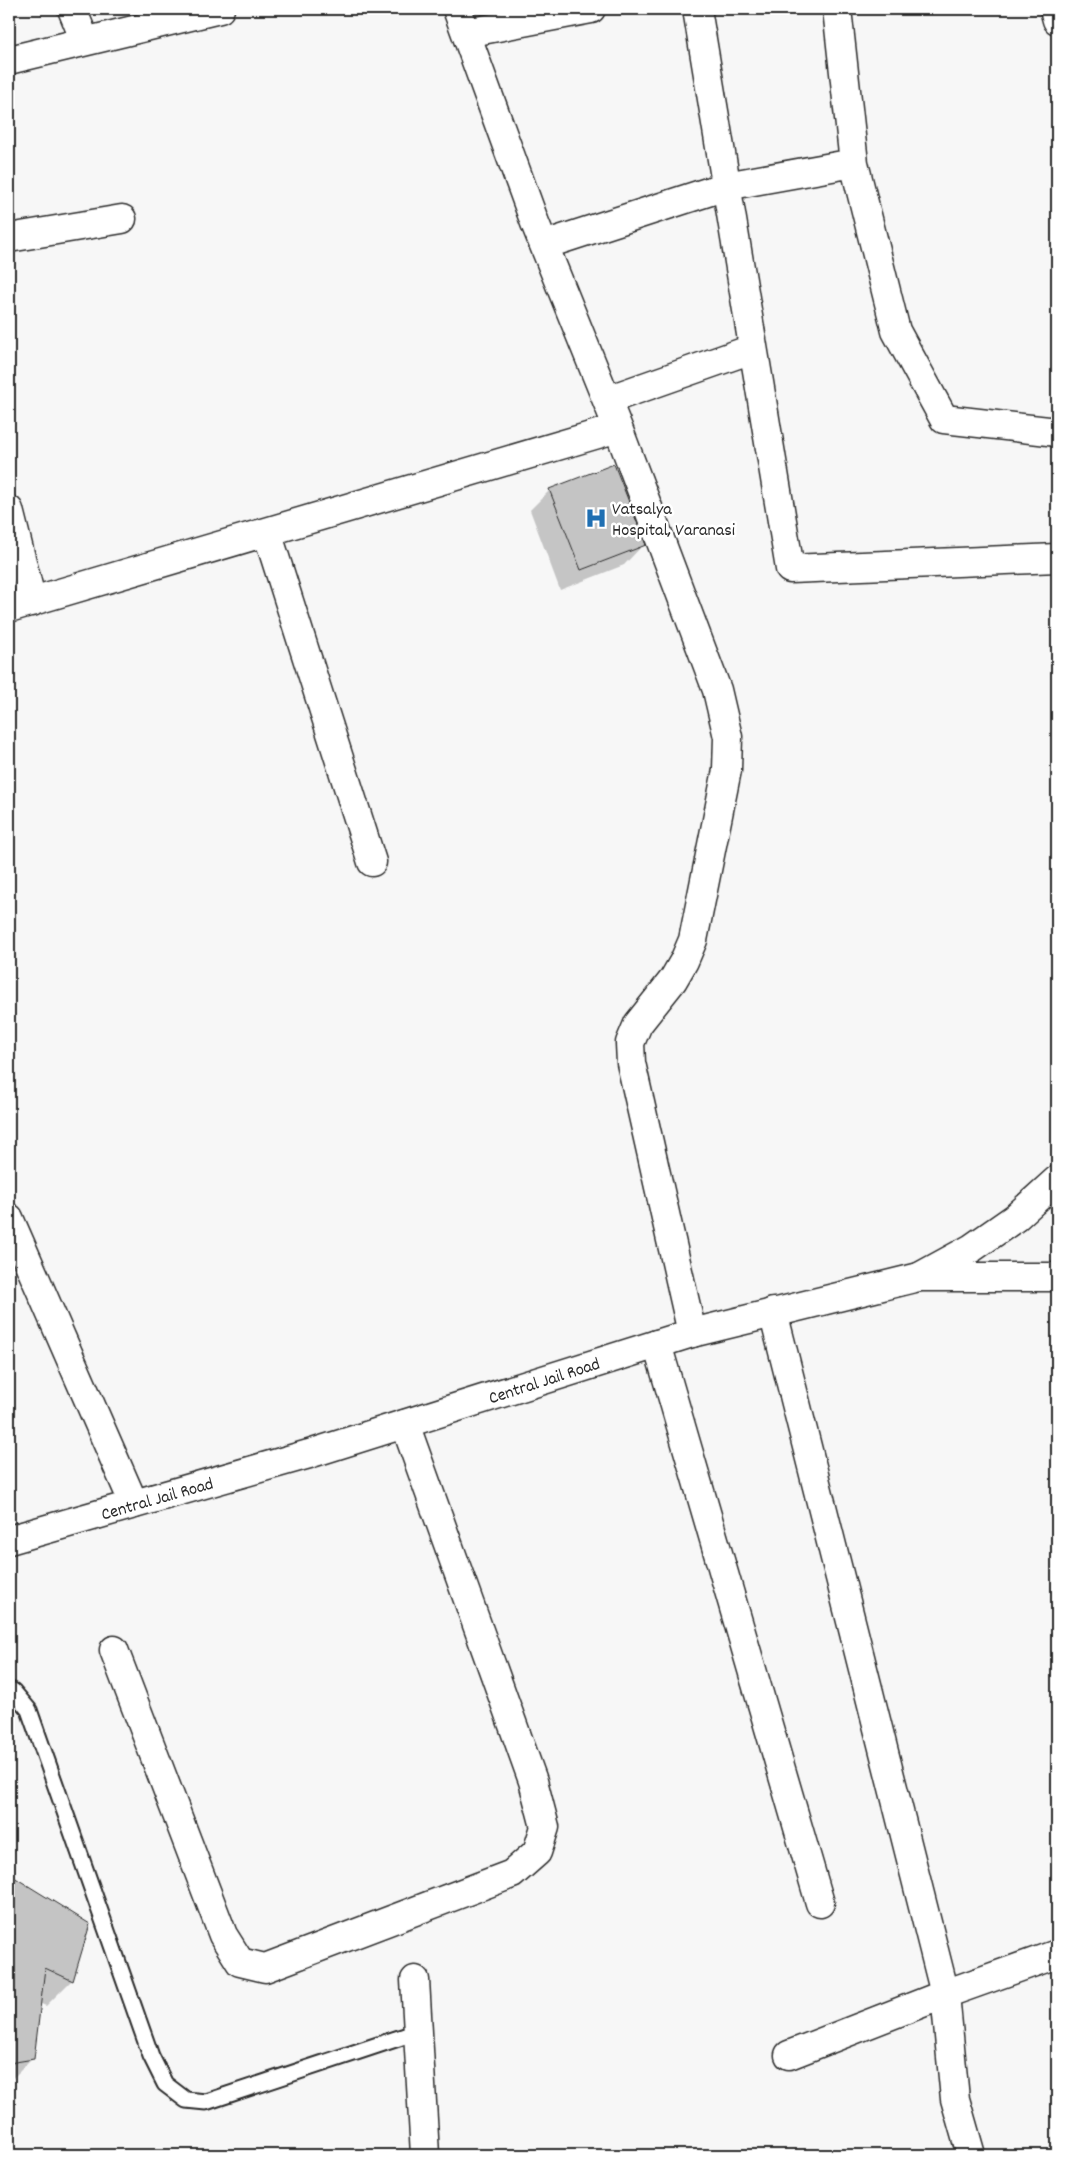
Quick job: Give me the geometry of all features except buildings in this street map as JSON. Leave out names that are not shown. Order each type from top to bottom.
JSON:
[{"type":"street","points":[[72,9],[85,40]]},
{"type":"street","points":[[9,60],[85,40],[220,9]]},
{"type":"street","points":[[591,9],[461,21],[544,245],[618,428],[717,690],[728,737],[728,770],[693,940],[677,974],[638,1024],[630,1043],[631,1063],[692,1333]]},
{"type":"street","points":[[697,9],[790,570],[1057,558]]},
{"type":"street","points":[[837,9],[854,163],[896,330],[944,419],[1057,432]]},
{"type":"street","points":[[1054,9],[1057,20]]},
{"type":"street","points":[[544,245],[726,186],[854,163]]},
{"type":"street","points":[[9,238],[122,219]]},
{"type":"street","points":[[606,400],[752,349]]},
{"type":"street","points":[[9,510],[20,605],[618,428]]},
{"type":"street","points":[[267,532],[372,862]]},
{"type":"street","name":"Central Jail Road","points":[[9,1540],[405,1424],[692,1333],[919,1277],[972,1248],[1015,1218],[1057,1180]]},
{"type":"street","points":[[9,1218],[134,1504]]},
{"type":"street","points":[[919,1277],[1057,1277]]},
{"type":"street","points":[[773,1312],[945,1994],[955,2099],[971,2155]]},
{"type":"street","points":[[657,1344],[820,1903]]},
{"type":"street","points":[[114,1650],[223,1935],[240,1962],[265,1968],[512,1874],[537,1852],[545,1827],[533,1781],[405,1424]]},
{"type":"street","points":[[789,2055],[945,1994],[1057,1954]]},
{"type":"street","points":[[415,1980],[425,2155]]},
{"type":"lane","points":[[9,1690],[13,1691],[29,1710],[151,2056],[165,2084],[186,2100],[206,2102],[417,2032]]},
{"type":"place","name":"Vatsalya Hospital, Varanasi","points":[[596,518]]}]
